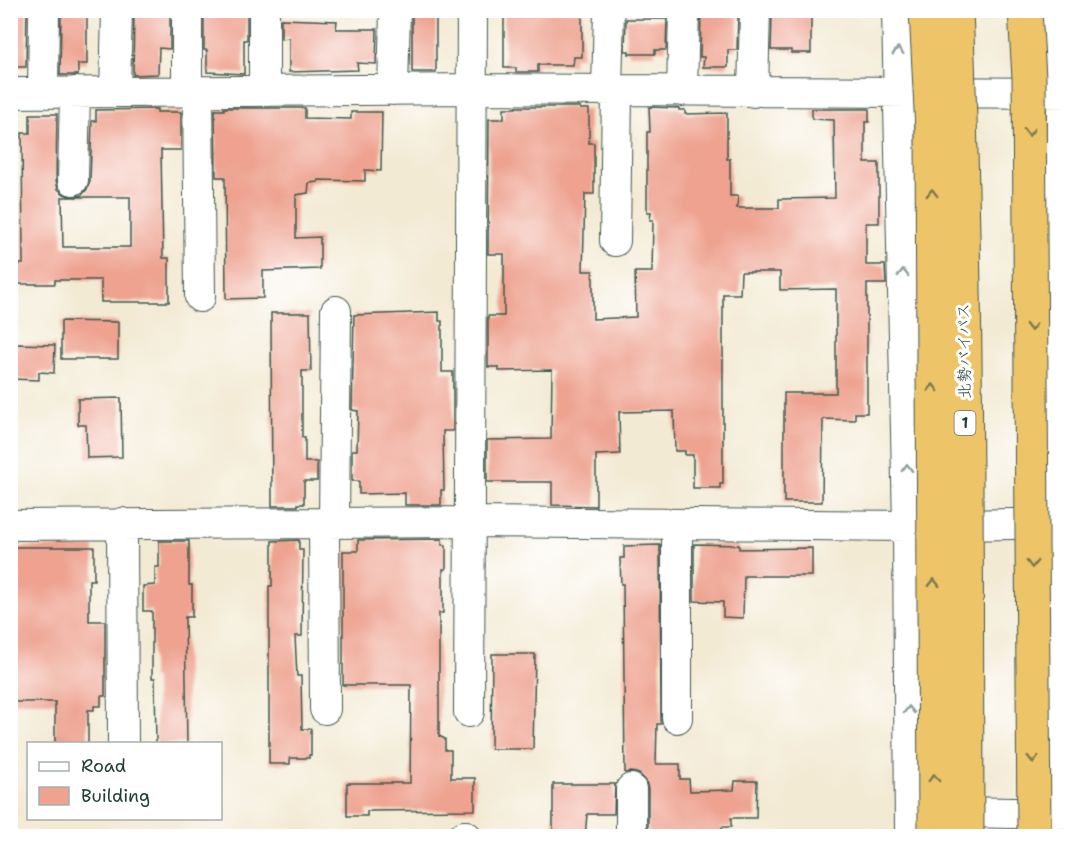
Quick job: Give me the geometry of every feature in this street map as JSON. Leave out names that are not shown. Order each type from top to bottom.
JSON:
[{"type":"highway","name":"1","points":[[927,10],[932,130],[934,837]]},
{"type":"highway","name":"北勢バイパス","points":[[956,10],[961,123],[967,837]]},
{"type":"highway","points":[[1025,10],[1029,78],[1034,837]]},
{"type":"street","points":[[43,92],[44,10]]},
{"type":"street","points":[[115,92],[117,10]]},
{"type":"street","points":[[187,10],[193,91],[200,297]]},
{"type":"street","points":[[264,10],[264,91]]},
{"type":"street","points":[[393,90],[394,10]]},
{"type":"street","points":[[469,712],[472,10]]},
{"type":"street","points":[[609,10],[615,241]]},
{"type":"street","points":[[682,91],[684,10]]},
{"type":"street","points":[[753,92],[755,10]]},
{"type":"street","points":[[897,10],[908,526],[910,824],[988,825],[1059,814],[1065,523],[1066,93],[1057,10]]},
{"type":"street","points":[[10,93],[472,89],[1066,93]]},
{"type":"street","points":[[73,180],[75,92]]},
{"type":"street","points":[[325,709],[336,310]]},
{"type":"street","points":[[10,525],[471,522],[677,526],[908,526],[1065,523]]},
{"type":"street","points":[[122,523],[123,742]]},
{"type":"street","points":[[677,526],[677,718]]},
{"type":"street","points":[[631,789],[631,837]]},
{"type":"building","points":[[10,10],[27,10],[26,67],[10,67]]},
{"type":"building","points":[[61,10],[87,10],[87,64],[78,64],[78,75],[60,75]]},
{"type":"building","points":[[134,10],[170,10],[170,49],[159,48],[158,74],[133,75]]},
{"type":"building","points":[[204,10],[247,10],[244,74],[207,72],[207,50],[204,50]]},
{"type":"building","points":[[504,10],[582,10],[582,57],[574,57],[573,65],[538,65],[538,72],[516,72],[516,68],[504,68]]},
{"type":"building","points":[[701,10],[729,10],[729,16],[738,16],[737,50],[728,50],[728,67],[703,67],[704,57],[700,57]]},
{"type":"building","points":[[412,11],[436,11],[436,72],[412,72]]},
{"type":"building","points":[[772,16],[811,16],[811,53],[771,50]]},
{"type":"building","points":[[281,19],[337,21],[336,29],[377,29],[376,64],[357,63],[358,70],[289,72],[289,38],[281,39]]},
{"type":"building","points":[[626,19],[667,19],[666,50],[655,50],[655,54],[629,54],[629,51],[625,51]]},
{"type":"building","points":[[649,107],[679,108],[679,110],[685,110],[685,114],[727,113],[730,196],[738,196],[737,208],[779,208],[779,199],[835,198],[834,120],[812,119],[812,109],[869,109],[869,122],[865,122],[865,163],[879,163],[879,223],[866,223],[866,265],[885,265],[886,284],[867,284],[867,413],[855,413],[855,420],[823,419],[822,502],[784,502],[784,393],[836,393],[836,289],[780,290],[780,272],[741,272],[740,294],[723,294],[723,484],[720,484],[720,488],[693,488],[693,455],[685,455],[685,451],[675,451],[674,411],[619,412],[620,454],[596,455],[596,506],[552,505],[552,482],[487,482],[487,440],[551,439],[552,370],[499,371],[499,367],[488,367],[488,316],[504,316],[504,254],[488,254],[489,119],[504,119],[504,108],[589,109],[589,143],[594,143],[594,194],[585,194],[583,271],[593,271],[593,319],[636,317],[635,272],[652,272],[653,220],[650,220],[651,212],[647,212]]},
{"type":"building","points":[[224,108],[305,108],[305,118],[351,119],[351,112],[382,112],[381,171],[365,170],[365,181],[318,180],[318,182],[309,183],[308,193],[296,195],[296,238],[320,237],[320,269],[263,271],[263,298],[226,299],[225,177],[216,177],[215,110],[224,110]]},
{"type":"building","points":[[157,109],[157,112],[181,112],[181,150],[161,150],[163,258],[169,258],[169,302],[101,302],[101,280],[55,280],[55,284],[10,284],[10,264],[23,264],[22,133],[30,133],[30,114],[57,114],[56,180],[58,189],[73,197],[82,195],[90,181],[92,121],[96,121],[96,110]],"holes":[[[62,197],[130,197],[130,247],[63,247]]]},
{"type":"building","points":[[439,312],[439,321],[442,321],[442,372],[453,372],[453,431],[443,431],[444,490],[441,490],[441,505],[405,505],[405,493],[359,494],[359,481],[352,481],[352,450],[357,450],[358,411],[352,410],[354,315]]},
{"type":"building","points":[[271,313],[310,313],[311,371],[302,371],[302,437],[305,437],[305,462],[317,462],[317,481],[304,481],[304,504],[298,504],[298,506],[272,506]]},
{"type":"building","points":[[61,321],[118,322],[118,359],[61,359]]},
{"type":"building","points":[[16,344],[55,345],[54,373],[39,372],[39,380],[10,379],[10,347],[16,347]]},
{"type":"building","points":[[121,398],[122,457],[87,458],[86,425],[78,425],[78,399]]},
{"type":"building","points":[[442,539],[442,545],[446,545],[446,569],[443,569],[443,613],[439,613],[439,736],[445,739],[445,750],[451,750],[451,778],[475,778],[475,810],[367,811],[367,816],[347,816],[347,783],[410,783],[411,685],[343,685],[343,551],[358,551],[358,540]]},
{"type":"building","points":[[299,540],[299,550],[303,550],[302,636],[295,636],[297,676],[301,676],[302,729],[311,729],[311,755],[309,758],[290,758],[290,764],[269,764],[269,586],[272,586],[272,541]]},
{"type":"building","points":[[159,541],[189,541],[192,617],[185,617],[187,742],[156,742],[155,678],[152,678],[152,611],[143,611],[143,586],[155,585],[155,567],[159,567]]},
{"type":"building","points":[[694,544],[739,545],[739,549],[812,548],[812,576],[744,576],[743,618],[723,617],[723,602],[694,601]]},
{"type":"building","points":[[660,545],[661,724],[657,724],[656,764],[680,764],[680,779],[689,779],[690,791],[734,790],[735,781],[757,781],[756,818],[731,818],[731,827],[722,827],[722,837],[648,837],[646,781],[639,774],[625,773],[623,584],[621,584],[620,558],[624,558],[624,546]]},
{"type":"building","points":[[10,547],[94,547],[94,580],[89,580],[89,621],[105,621],[105,696],[101,696],[101,706],[94,706],[94,710],[88,710],[88,742],[55,742],[55,702],[10,702]]},
{"type":"building","points":[[492,654],[535,654],[533,749],[491,749]]},
{"type":"building","points":[[553,784],[615,784],[614,814],[587,814],[585,837],[553,837]]}]
